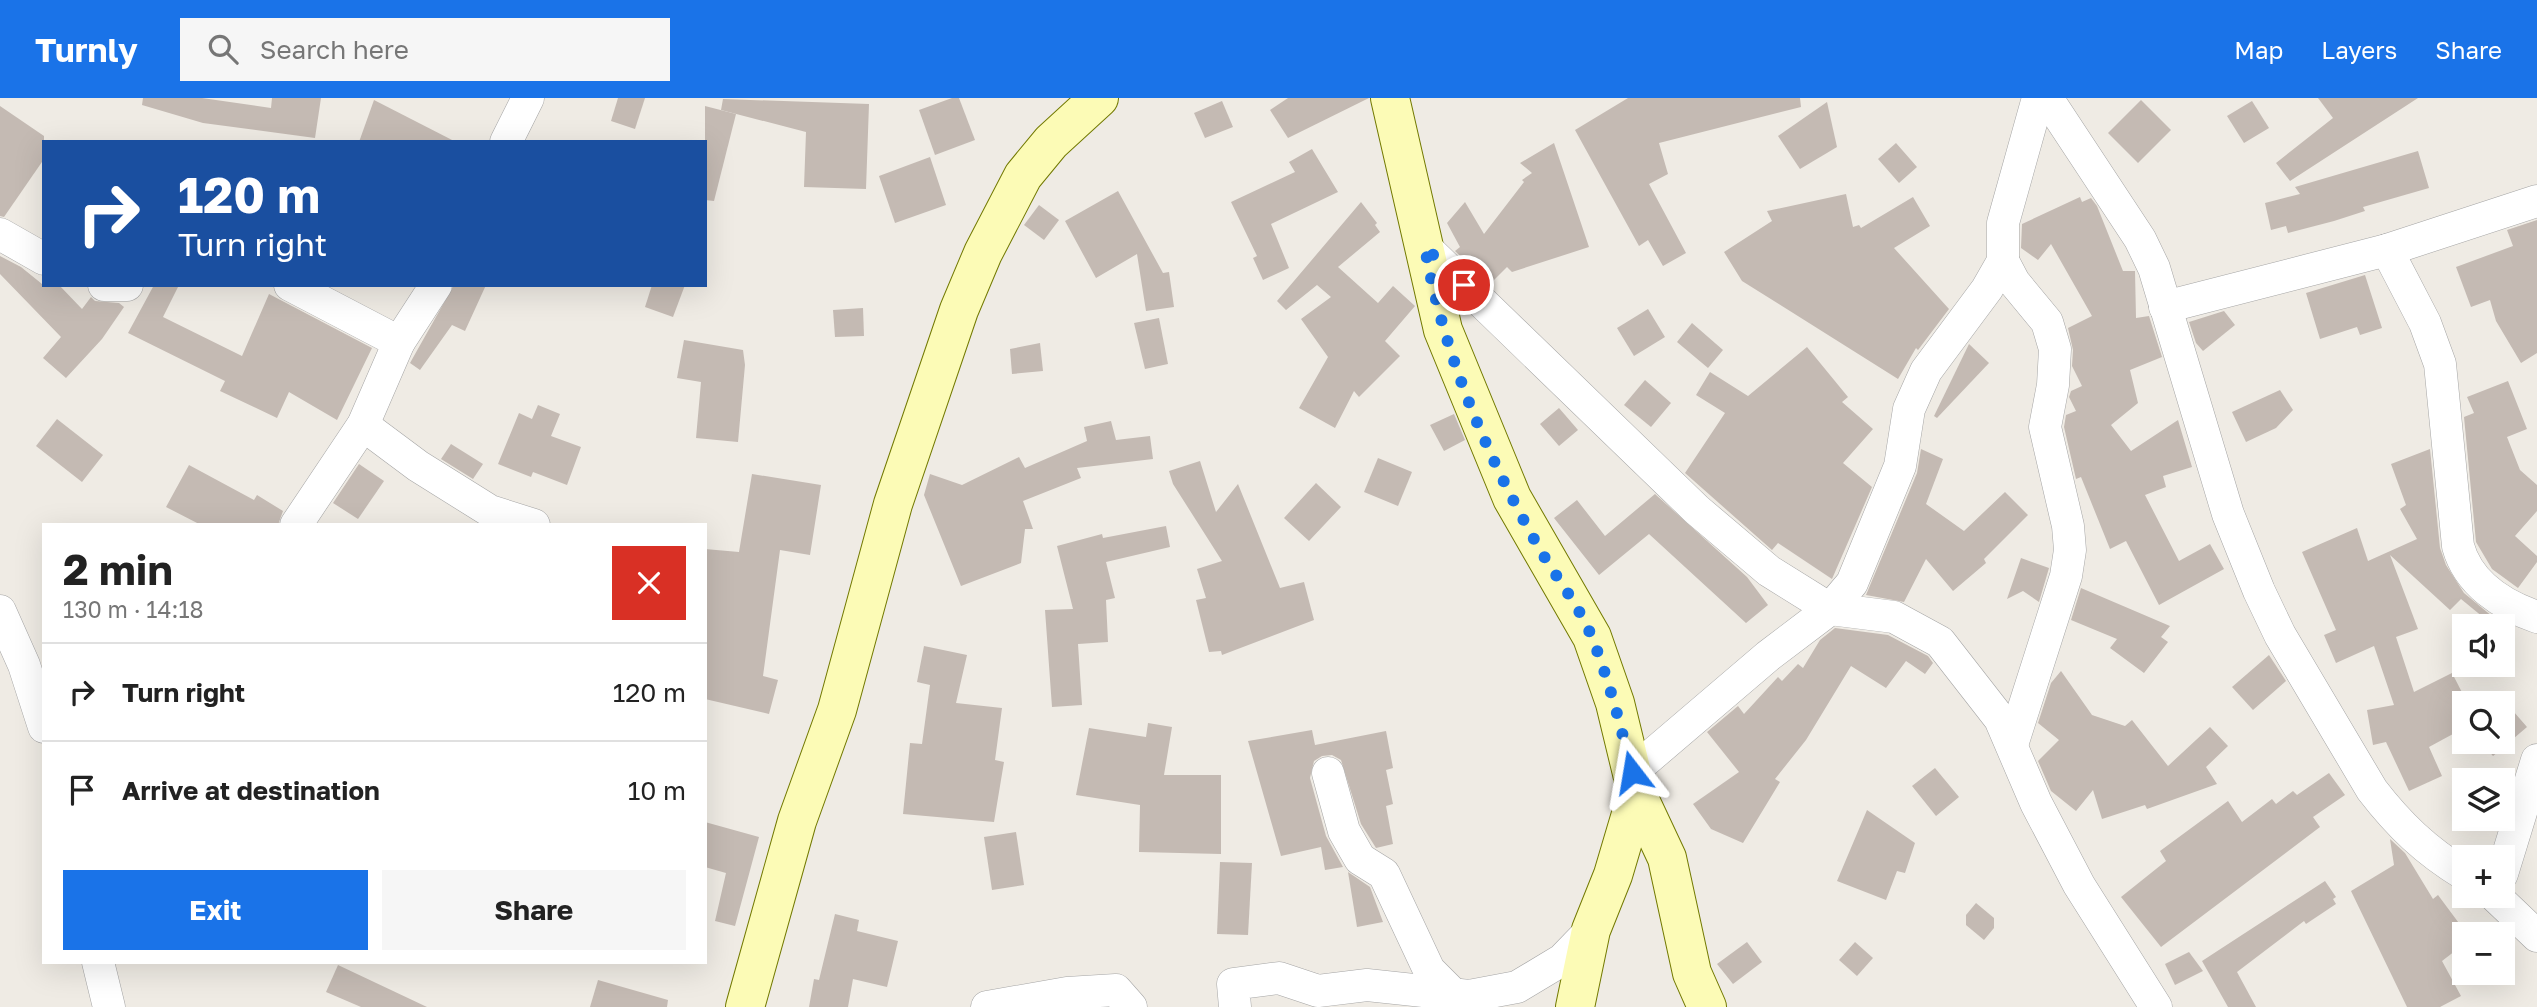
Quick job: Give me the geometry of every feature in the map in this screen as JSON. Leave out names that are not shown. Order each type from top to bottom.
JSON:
[{"type":"street","points":[[507,140],[528,98]]},
{"type":"street","points":[[745,1007],[797,821],[837,710],[893,504],[960,310],[983,253],[1023,176],[1051,142],[1099,98]]},
{"type":"street","points":[[1390,98],[1443,330],[1473,409],[1534,541],[1592,638],[1615,704],[1634,783],[1667,858],[1692,973],[1707,1007]]},
{"type":"street","points":[[1575,1007],[1591,930],[1613,875],[1634,783],[1768,656],[1830,610],[1852,583],[1900,466],[1909,409],[1926,370],[1987,289],[2003,261],[2005,212],[2050,100]]},
{"type":"street","points":[[2050,100],[2140,239],[2165,307],[2228,514],[2280,635],[2372,790],[2410,836],[2452,866]]},
{"type":"street","points":[[2165,307],[2387,250],[2537,201]]},
{"type":"street","points":[[0,234],[42,258]]},
{"type":"street","points":[[1425,247],[1697,510],[1769,571],[1830,610],[1894,617],[1940,642],[2000,719],[2036,803],[2079,885],[2156,1007]]},
{"type":"street","points":[[2387,250],[2426,323],[2440,364],[2458,546],[2463,563],[2473,578],[2508,605],[2537,617]]},
{"type":"street","points":[[2003,261],[2014,282],[2047,322],[2054,349],[2053,385],[2045,428],[2068,526],[2070,550],[2066,576],[2012,745]]},
{"type":"street","points":[[294,287],[400,342]]},
{"type":"street","points":[[297,523],[362,425],[400,342],[435,287]]},
{"type":"street","points":[[362,425],[418,467],[490,511],[528,523]]},
{"type":"street","points":[[0,611],[42,721]]},
{"type":"street","points":[[2511,845],[2537,760]]},
{"type":"street","points":[[1328,773],[1344,831],[1360,859],[1384,874],[1429,970],[1453,994]]},
{"type":"street","points":[[2508,908],[2537,936]]},
{"type":"street","points":[[1235,1007],[1233,985],[1279,978],[1318,991],[1367,985],[1469,996],[1517,987],[1563,960],[1591,930]]},
{"type":"street","points":[[98,964],[109,1007]]},
{"type":"street","points":[[987,1007],[1067,993],[1116,990],[1131,1007]]},
{"type":"building","points":[[143,98],[202,98],[271,108],[272,98],[321,98],[315,138],[203,123],[142,105]]},
{"type":"building","points":[[618,98],[645,98],[635,129],[611,121]]},
{"type":"building","points":[[959,98],[975,140],[935,155],[919,110]]},
{"type":"building","points":[[1288,98],[1369,98],[1288,138],[1270,110]]},
{"type":"building","points":[[1628,98],[1800,98],[1801,107],[1659,143],[1668,174],[1649,184],[1686,253],[1663,266],[1648,240],[1639,246],[1575,130]]},
{"type":"building","points":[[2318,98],[2418,98],[2290,181],[2276,163],[2333,118]]},
{"type":"building","points":[[723,99],[869,104],[866,189],[804,187],[806,132],[721,110]]},
{"type":"building","points":[[374,100],[452,140],[360,140]]},
{"type":"building","points":[[2141,100],[2171,130],[2138,163],[2108,133]]},
{"type":"building","points":[[1222,101],[1233,127],[1205,138],[1194,113]]},
{"type":"building","points":[[2252,101],[2269,128],[2244,143],[2227,116]]},
{"type":"building","points":[[1827,102],[1837,147],[1800,169],[1778,136]]},
{"type":"building","points":[[0,106],[44,136],[44,140],[42,162],[4,217],[0,216]]},
{"type":"building","points":[[705,106],[736,114],[714,201],[707,200]]},
{"type":"building","points":[[1554,143],[1589,247],[1512,272],[1507,267],[1490,284],[1455,251],[1460,247],[1447,223],[1465,202],[1484,234],[1524,182],[1522,180],[1532,173],[1520,163]]},
{"type":"building","points":[[1896,143],[1917,167],[1899,183],[1878,159]]},
{"type":"building","points":[[1312,149],[1338,192],[1271,224],[1289,268],[1263,280],[1253,258],[1257,256],[1231,202],[1295,172],[1289,162]]},
{"type":"building","points":[[2418,151],[2429,188],[2363,207],[2365,211],[2334,221],[2288,233],[2286,226],[2271,230],[2265,203],[2300,194],[2295,187]]},
{"type":"building","points":[[930,157],[946,205],[895,223],[879,176]]},
{"type":"building","points":[[1118,191],[1163,273],[1169,272],[1174,307],[1146,311],[1137,254],[1096,278],[1065,221]]},
{"type":"building","points":[[1846,194],[1853,227],[1859,225],[1861,228],[1913,197],[1930,226],[1894,248],[1949,309],[1918,350],[1916,348],[1898,379],[1742,281],[1724,252],[1772,221],[1767,211]]},
{"type":"building","points":[[2080,197],[2082,202],[2091,198],[2097,206],[2123,271],[2135,271],[2136,318],[2149,316],[2162,357],[2130,370],[2138,403],[2111,425],[2131,451],[2178,420],[2192,467],[2163,476],[2166,487],[2145,495],[2179,561],[2210,544],[2224,569],[2159,605],[2126,541],[2110,549],[2081,477],[2076,479],[2064,427],[2066,415],[2076,411],[2069,397],[2071,391],[2082,386],[2072,366],[2073,350],[2068,328],[2092,316],[2051,244],[2038,260],[2021,248],[2022,224]]},
{"type":"building","points":[[1361,202],[1377,223],[1375,225],[1380,232],[1338,267],[1378,303],[1393,286],[1415,306],[1385,341],[1400,356],[1359,397],[1354,391],[1335,428],[1299,408],[1328,357],[1301,319],[1331,297],[1317,285],[1286,310],[1277,301]]},
{"type":"building","points":[[1039,205],[1059,220],[1044,240],[1024,225]]},
{"type":"building","points":[[2537,220],[2537,353],[2521,363],[2496,321],[2490,300],[2471,307],[2456,267],[2513,246],[2507,230]]},
{"type":"building","points":[[0,256],[21,267],[42,284],[42,287],[61,287],[82,309],[91,297],[95,301],[119,303],[124,307],[102,339],[66,378],[43,358],[61,337],[0,274]]},
{"type":"building","points":[[2365,275],[2382,328],[2360,335],[2357,327],[2320,339],[2306,293]]},
{"type":"building","points":[[153,287],[178,287],[163,317],[242,356],[269,294],[372,348],[337,420],[289,392],[277,418],[220,391],[225,381],[128,333]]},
{"type":"building","points":[[453,287],[485,287],[465,331],[452,325],[420,370],[410,363]]},
{"type":"building","points":[[651,287],[684,287],[673,317],[645,307]]},
{"type":"building","points":[[863,308],[864,336],[835,337],[833,310]]},
{"type":"building","points":[[1648,309],[1665,337],[1634,356],[1617,328]]},
{"type":"building","points":[[2224,311],[2235,325],[2203,351],[2196,343],[2189,322]]},
{"type":"building","points":[[1159,318],[1168,364],[1145,369],[1134,323]]},
{"type":"building","points":[[1692,323],[1723,350],[1708,368],[1677,342]]},
{"type":"building","points":[[684,340],[743,350],[745,365],[738,442],[696,438],[701,382],[677,378]]},
{"type":"building","points":[[1040,343],[1043,371],[1012,374],[1010,349]]},
{"type":"building","points":[[1969,344],[1989,363],[1937,418],[1934,416]]},
{"type":"building","points":[[1807,347],[1848,397],[1842,402],[1873,429],[1843,463],[1872,487],[1832,579],[1778,543],[1772,550],[1685,473],[1725,413],[1696,395],[1710,372],[1748,396]]},
{"type":"building","points":[[1645,380],[1671,403],[1651,427],[1624,405]]},
{"type":"building","points":[[2508,381],[2527,429],[2507,437],[2520,470],[2537,485],[2537,511],[2515,536],[2537,556],[2537,562],[2518,588],[2492,569],[2476,542],[2464,417],[2474,413],[2467,397]]},
{"type":"building","points":[[2280,390],[2293,410],[2276,428],[2246,442],[2232,412]]},
{"type":"building","points":[[538,405],[560,414],[551,436],[581,447],[567,485],[533,472],[531,477],[498,464],[519,413],[532,419]]},
{"type":"building","points":[[1559,408],[1578,430],[1559,446],[1540,424]]},
{"type":"building","points":[[1454,414],[1465,440],[1444,451],[1430,425]]},
{"type":"building","points":[[57,419],[103,455],[82,482],[36,446]]},
{"type":"building","points":[[1111,421],[1116,440],[1150,436],[1153,459],[1077,468],[1081,478],[1023,501],[1033,529],[1025,529],[1021,563],[961,586],[924,495],[930,474],[962,485],[1019,457],[1025,468],[1087,441],[1084,427]]},
{"type":"building","points":[[451,444],[483,464],[473,479],[441,459]]},
{"type":"building","points":[[1921,449],[1943,459],[1926,504],[1964,531],[2005,492],[2028,515],[1984,559],[1986,563],[1953,591],[1926,559],[1904,602],[1866,595],[1917,473]]},
{"type":"building","points":[[2430,449],[2440,548],[2446,565],[2464,593],[2489,614],[2479,614],[2461,599],[2450,610],[2390,555],[2418,629],[2396,637],[2414,692],[2452,673],[2461,691],[2452,691],[2452,735],[2429,747],[2442,776],[2409,791],[2386,742],[2373,745],[2367,710],[2394,705],[2374,646],[2336,663],[2324,635],[2336,630],[2302,552],[2357,528],[2368,561],[2417,539],[2400,509],[2406,505],[2391,464]]},
{"type":"building","points":[[1378,458],[1412,472],[1398,506],[1364,492]]},
{"type":"building","points":[[1200,461],[1216,512],[1238,484],[1280,588],[1304,582],[1314,620],[1222,655],[1221,651],[1209,652],[1196,600],[1206,598],[1197,569],[1222,561],[1173,484],[1169,471]]},
{"type":"building","points":[[359,464],[384,481],[358,519],[333,503]]},
{"type":"building","points":[[189,465],[254,500],[257,495],[283,511],[279,523],[197,523],[166,507]]},
{"type":"building","points":[[752,474],[821,485],[810,555],[780,550],[763,676],[778,680],[769,714],[707,699],[707,549],[739,552]]},
{"type":"building","points":[[1316,483],[1341,507],[1309,541],[1284,518]]},
{"type":"building","points":[[1655,494],[1747,577],[1768,605],[1746,623],[1649,534],[1599,575],[1554,518],[1577,500],[1605,536]]},
{"type":"building","points":[[1166,526],[1170,547],[1106,562],[1115,598],[1106,600],[1108,642],[1078,644],[1082,705],[1052,707],[1045,610],[1073,609],[1057,546],[1102,534],[1103,538]]},
{"type":"building","points":[[2021,558],[2049,568],[2039,602],[2023,591],[2007,599]]},
{"type":"building","points":[[2081,588],[2170,626],[2161,637],[2168,642],[2144,673],[2110,648],[2117,639],[2071,620]]},
{"type":"building","points":[[1835,628],[1888,635],[1928,656],[1933,663],[1925,674],[1906,661],[1886,688],[1851,666],[1806,740],[1775,779],[1780,782],[1743,843],[1711,829],[1693,804],[1739,772],[1707,732],[1738,706],[1744,714],[1778,677],[1782,681],[1798,664],[1803,668],[1820,640]]},
{"type":"building","points":[[924,646],[967,655],[956,703],[1002,708],[995,760],[1004,762],[994,822],[903,814],[910,743],[922,744],[930,685],[917,682]]},
{"type":"building","points":[[2269,655],[2286,681],[2253,710],[2232,687]]},
{"type":"building","points":[[2061,671],[2092,715],[2125,726],[2132,720],[2168,766],[2210,727],[2228,746],[2206,767],[2217,784],[2147,809],[2145,805],[2102,819],[2093,790],[2076,811],[2051,791],[2038,761],[2059,740],[2038,723],[2051,683]]},
{"type":"building","points":[[2515,713],[2527,727],[2515,737]]},
{"type":"building","points":[[1148,723],[1172,727],[1164,775],[1221,775],[1221,854],[1139,852],[1140,805],[1076,795],[1089,728],[1146,737]]},
{"type":"building","points":[[1312,730],[1315,745],[1386,731],[1393,768],[1386,770],[1393,804],[1386,806],[1393,844],[1376,848],[1361,824],[1341,760],[1332,755],[1322,756],[1314,761],[1310,778],[1326,836],[1343,867],[1325,870],[1321,847],[1281,856],[1248,741]]},
{"type":"building","points":[[1935,768],[1959,797],[1936,816],[1912,786]]},
{"type":"building","points":[[2329,773],[2345,795],[2313,817],[2320,827],[2161,947],[2121,897],[2166,861],[2160,851],[2228,801],[2242,822],[2272,799],[2276,804],[2293,791],[2297,795]]},
{"type":"building","points":[[1867,810],[1915,843],[1905,873],[1897,871],[1886,900],[1837,881]]},
{"type":"building","points":[[707,823],[759,837],[735,926],[715,921],[726,873],[707,868]]},
{"type":"building","points":[[1016,832],[1024,885],[992,890],[984,837]]},
{"type":"building","points":[[2390,839],[2405,853],[2433,899],[2438,895],[2458,922],[2452,922],[2452,953],[2442,961],[2452,979],[2452,985],[2455,985],[2461,996],[2440,1007],[2407,1007],[2351,891],[2394,865]]},
{"type":"building","points":[[1220,862],[1252,863],[1248,935],[1217,934]]},
{"type":"building","points":[[1348,872],[1370,887],[1383,922],[1357,927]]},
{"type":"building","points":[[2325,881],[2336,897],[2333,899],[2336,904],[2306,924],[2304,921],[2237,972],[2256,1007],[2228,1007],[2202,961]]},
{"type":"building","points":[[1976,903],[1994,918],[1994,928],[1984,940],[1966,925],[1966,915]]},
{"type":"building","points":[[835,914],[859,920],[857,931],[898,941],[887,987],[853,979],[848,1007],[809,1007],[814,979],[819,980]]},
{"type":"building","points":[[1747,942],[1762,962],[1733,984],[1717,964]]},
{"type":"building","points":[[1855,942],[1873,958],[1857,976],[1839,960]]},
{"type":"building","points":[[2189,952],[2203,971],[2175,985],[2165,964]]},
{"type":"building","points":[[338,965],[427,1007],[361,1007],[326,992]]},
{"type":"building","points":[[598,980],[668,1000],[667,1007],[590,1007]]},
{"type":"route","points":[[1464,285],[1425,247],[1433,295],[1443,330],[1473,409],[1534,541],[1592,638],[1615,704],[1632,772]]}]
